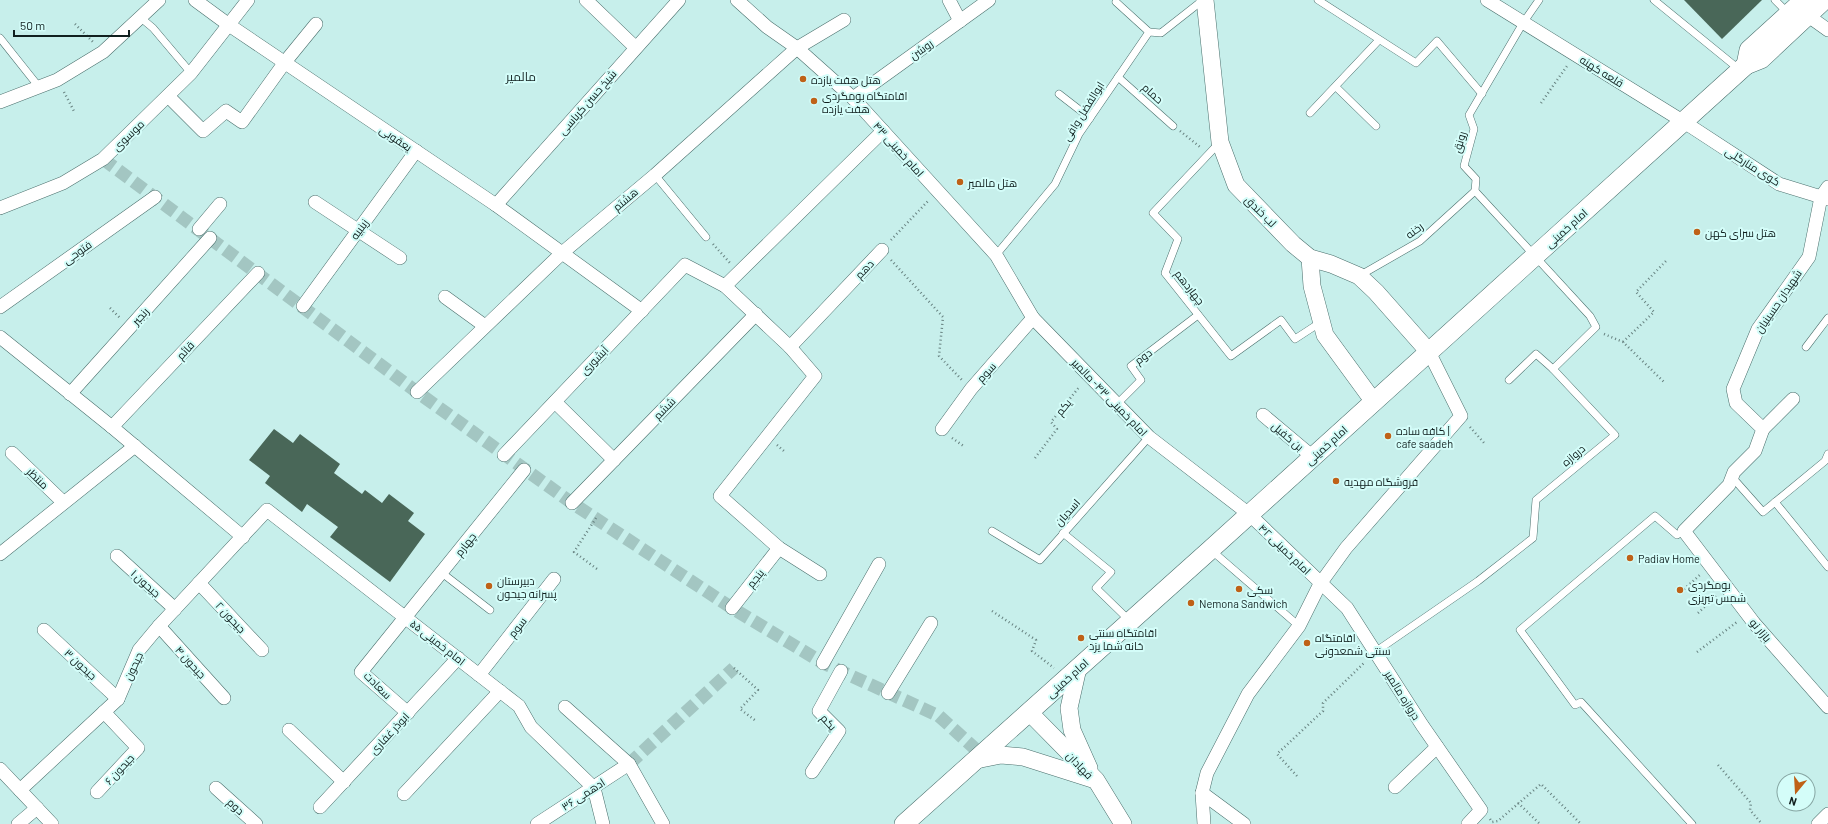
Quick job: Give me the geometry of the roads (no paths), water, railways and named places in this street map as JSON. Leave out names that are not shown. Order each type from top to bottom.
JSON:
[{"type":"main road","name":"امام خمینی","points":[[904,824],[1535,257],[1743,67],[1761,59],[1800,9],[1824,0]]},
{"type":"street","points":[[0,102],[57,80],[103,52],[159,0]]},
{"type":"street","name":"یعقوبی","points":[[195,0],[229,25],[496,205],[642,311]]},
{"type":"street","name":"موسوی","points":[[0,208],[64,183],[103,158],[191,73],[248,0]]},
{"type":"street","points":[[586,0],[635,47]]},
{"type":"street","name":"شیخ حسن کرباسی","points":[[496,205],[635,47],[679,0]]},
{"type":"street","name":"امام خمینی ۴۳","points":[[737,0],[767,27],[797,48],[853,98],[996,255]]},
{"type":"street","points":[[949,0],[960,21]]},
{"type":"street","name":"روشن","points":[[853,98],[989,0]]},
{"type":"street","name":"لب خندق","points":[[1204,0],[1220,142],[1236,185],[1293,244],[1310,258],[1331,264],[1359,276],[1376,292],[1429,352]]},
{"type":"street","name":"قلعه کهنه","points":[[1487,0],[1684,122]]},
{"type":"street","points":[[1800,9],[1828,30]]},
{"type":"street","name":"هشتم","points":[[417,392],[562,252],[655,175],[797,48],[844,20]]},
{"type":"street","points":[[168,96],[203,131],[226,111],[242,122],[316,24]]},
{"type":"street","name":"کوی منارگلی","points":[[1684,122],[1779,184],[1826,194]]},
{"type":"street","points":[[820,574],[779,548],[720,496],[815,376],[790,347],[725,286],[883,131]]},
{"type":"street","name":"زینبیه","points":[[303,306],[416,151]]},
{"type":"street","name":"شهیدان حسینیان","points":[[1763,429],[1736,403],[1733,389],[1758,329],[1809,257],[1826,194]]},
{"type":"street","name":"فتوحی","points":[[0,307],[155,196]]},
{"type":"street","points":[[315,202],[400,258]]},
{"type":"street","points":[[199,229],[220,204]]},
{"type":"street","name":"رنجبر","points":[[70,394],[210,238]]},
{"type":"street","name":"دهم","points":[[790,347],[882,250]]},
{"type":"street","name":"امام خمینی ۴۳- مالمیر","points":[[996,255],[1034,318],[1149,437],[1249,514]]},
{"type":"street","points":[[1310,258],[1312,286],[1325,335],[1374,402]]},
{"type":"street","name":"آبشوری","points":[[504,455],[685,265],[725,286]]},
{"type":"street","name":"قائم","points":[[112,427],[258,273]]},
{"type":"street","points":[[446,297],[485,326]]},
{"type":"street","name":"ششم","points":[[572,503],[756,314]]},
{"type":"street","name":"سوم","points":[[942,429],[971,388],[1034,318]]},
{"type":"street","points":[[1,340],[112,427],[243,537]]},
{"type":"street","points":[[1204,824],[1202,793],[1207,773],[1248,694],[1299,626],[1320,584],[1346,548],[1461,416],[1429,352]]},
{"type":"street","points":[[1684,531],[1729,485],[1734,472],[1755,451],[1763,429],[1793,399]]},
{"type":"street","points":[[555,402],[614,460]]},
{"type":"street","name":"بن کفیل","points":[[1263,415],[1313,457]]},
{"type":"street","points":[[0,554],[63,502],[135,446]]},
{"type":"street","name":"منتظر","points":[[12,453],[63,502]]},
{"type":"street","name":"چهارم","points":[[406,618],[524,470]]},
{"type":"street","name":"امام خمینی ۵۵","points":[[243,537],[267,510],[519,706],[531,727],[594,788]]},
{"type":"street","name":"امام خمینی ۴۲","points":[[1249,514],[1320,584]]},
{"type":"street","name":"بازار نو","points":[[1684,531],[1748,614],[1828,707]]},
{"type":"street","name":"جیحون","points":[[20,790],[118,699],[140,650],[159,626],[243,537]]},
{"type":"street","name":"پنجم","points":[[732,608],[779,548]]},
{"type":"street","name":"جیحون ۱","points":[[116,556],[175,609]]},
{"type":"street","points":[[823,663],[879,564]]},
{"type":"street","name":"سوم","points":[[479,675],[554,579]]},
{"type":"street","name":"جیحون ۲","points":[[200,583],[262,650]]},
{"type":"street","name":"دروازه مالمیر","points":[[1320,584],[1347,608],[1437,747],[1481,810],[1468,824]]},
{"type":"street","name":"سعادت","points":[[406,618],[362,672],[408,713]]},
{"type":"street","points":[[888,693],[931,623]]},
{"type":"street","name":"جیحون ۴","points":[[159,626],[224,698]]},
{"type":"street","name":"جیحون ۳","points":[[44,630],[118,699]]},
{"type":"street","name":"ابوذر غفاری","points":[[320,807],[458,658]]},
{"type":"street","name":"یکم","points":[[812,772],[839,731],[819,711],[841,671]]},
{"type":"street","points":[[1072,674],[1069,708],[1072,730],[1096,780]]},
{"type":"street","points":[[404,794],[500,691]]},
{"type":"street","points":[[565,707],[629,764],[663,824]]},
{"type":"street","name":"جیحون ۶","points":[[97,792],[138,748],[104,712]]},
{"type":"street","name":"فهادان","points":[[1029,712],[1096,780],[1123,824]]},
{"type":"street","points":[[289,730],[344,782]]},
{"type":"street","points":[[1395,786],[1437,747]]},
{"type":"street","points":[[976,760],[1001,756],[1023,757],[1096,780]]},
{"type":"street","name":"ادهمی ۳۶","points":[[537,824],[629,764]]},
{"type":"street","points":[[0,770],[52,824]]},
{"type":"street","name":"دوم","points":[[216,788],[256,824]]},
{"type":"street","points":[[594,788],[603,824]]},
{"type":"street","points":[[1202,793],[1244,824]]},
{"type":"street","points":[[18,824],[37,808]]},
{"type":"street","points":[[1818,824],[1828,814]]},
{"type":"lane","points":[[1116,2],[1149,32],[1161,33],[1204,0]]},
{"type":"lane","points":[[1318,0],[1416,64],[1437,41],[1482,94]]},
{"type":"lane","name":"رونق","points":[[1535,257],[1475,191],[1476,179],[1464,166],[1474,129],[1469,115],[1521,22],[1539,0]]},
{"type":"lane","points":[[1654,0],[1743,67]]},
{"type":"lane","points":[[1775,0],[1800,9]]},
{"type":"lane","points":[[141,18],[153,28],[191,73]]},
{"type":"lane","name":"ابوالفضل وافی","points":[[996,255],[1054,184],[1079,134],[1149,32]]},
{"type":"lane","points":[[0,38],[39,87]]},
{"type":"lane","points":[[1310,113],[1379,40]]},
{"type":"lane","name":"حمام","points":[[1118,77],[1173,126]]},
{"type":"lane","points":[[1336,87],[1376,126]]},
{"type":"lane","points":[[1059,94],[1090,118]]},
{"type":"lane","name":"چهاردهم","points":[[1220,142],[1153,213],[1178,239],[1166,273],[1198,316],[1231,356],[1281,320],[1295,339],[1321,322]]},
{"type":"lane","points":[[655,175],[706,237]]},
{"type":"lane","name":"رخنه","points":[[1359,276],[1420,241],[1475,191]]},
{"type":"lane","points":[[1509,380],[1536,354],[1553,369],[1596,327],[1590,316],[1535,257]]},
{"type":"lane","name":"دوم","points":[[1117,404],[1142,380],[1130,366],[1198,316]]},
{"type":"lane","points":[[1806,346],[1828,318]]},
{"type":"lane","name":"دروازه","points":[[1375,652],[1478,581],[1534,538],[1536,500],[1615,435],[1553,369]]},
{"type":"lane","name":"اسدیان","points":[[992,531],[1040,560],[1149,437]]},
{"type":"lane","points":[[1732,477],[1763,512],[1825,462],[1828,454]]},
{"type":"lane","points":[[1775,502],[1828,567]]},
{"type":"lane","points":[[1684,531],[1677,535],[1655,516],[1520,630],[1574,706],[1581,702],[1692,824]]},
{"type":"lane","points":[[1063,533],[1112,572],[1096,588],[1130,621]]},
{"type":"lane","points":[[1210,550],[1299,626]]},
{"type":"lane","points":[[442,573],[490,610]]},
{"type":"tunnel","points":[[103,159],[417,392],[572,503],[732,608],[823,663],[939,716],[982,755]]},
{"type":"tunnel","points":[[629,764],[734,668]]},
{"type":"place","name":"هتل هفت یازده","points":[[803,79]]},
{"type":"place","name":"اقامتگاه بومگردی هفت یازده","points":[[814,101]]},
{"type":"place","name":"هتل مالمير","points":[[960,182]]},
{"type":"place","name":"هتل سرای کهن","points":[[1697,232]]},
{"type":"place","name":"کافه ساده | cafe saadeh","points":[[1388,436]]},
{"type":"place","name":"فروشگاه مهدیه","points":[[1336,481]]},
{"type":"place","name":"Padiav Home","points":[[1630,558]]},
{"type":"place","name":"دبیرستان پسرانه جیحون","points":[[489,586]]},
{"type":"place","name":"سکی","points":[[1239,589]]},
{"type":"place","name":"بومگردی شمس تبریزی","points":[[1680,590]]},
{"type":"place","name":"Nemona Sandwich","points":[[1191,603]]},
{"type":"place","name":"اقامتگاه سنتی خانه شما یزد","points":[[1081,638]]},
{"type":"place","name":"اقامتگاه سنتی شمعدونی","points":[[1307,643]]},
{"type":"district","name":"مالمیر","points":[[521,76]]}]
